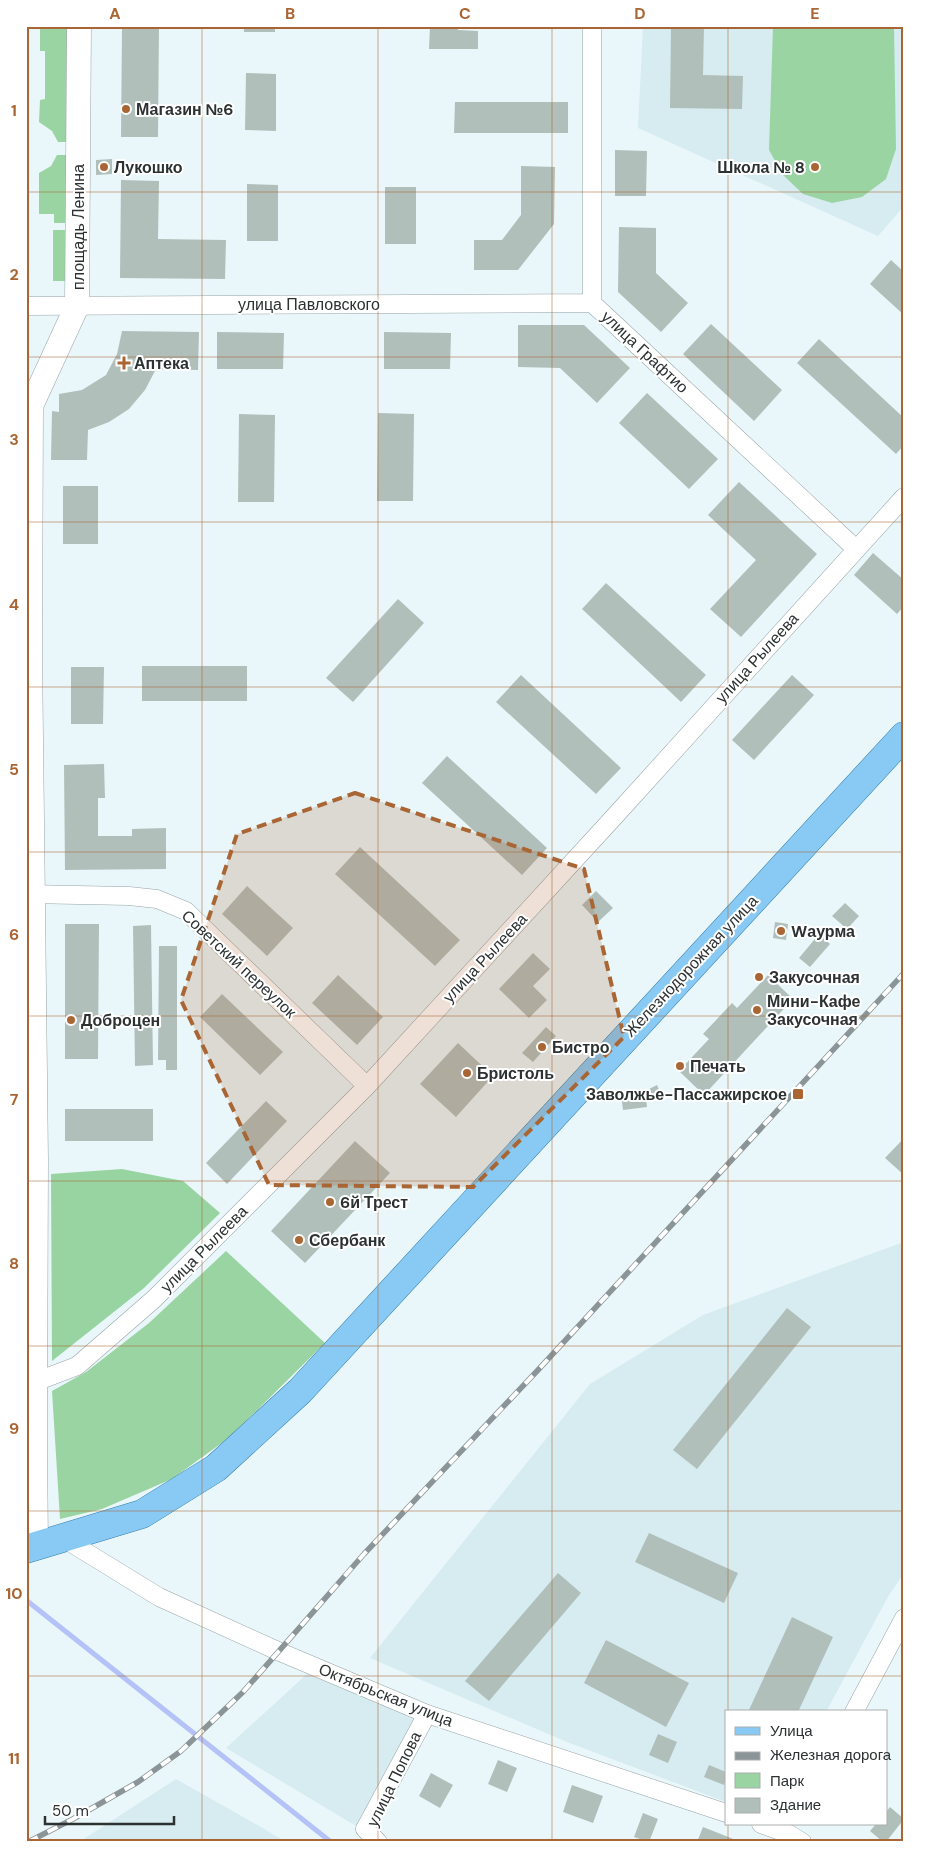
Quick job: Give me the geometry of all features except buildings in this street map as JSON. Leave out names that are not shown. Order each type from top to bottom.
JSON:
[{"type":"main road","name":"Железнодорожная улица","points":[[31,1548],[142,1514],[216,1468],[300,1391],[904,736]]},
{"type":"street","name":"площадь Ленина","points":[[29,401],[77,306],[79,26]]},
{"type":"street","name":"улица Графтио","points":[[592,26],[592,303],[856,549]]},
{"type":"street","name":"улица Павловского","points":[[26,306],[592,303]]},
{"type":"street","points":[[29,401],[30,894],[36,1160],[35,1382],[30,1437],[31,1548]]},
{"type":"street","name":"улица Рылеева","points":[[35,1382],[77,1366],[154,1299],[367,1086],[904,497]]},
{"type":"street","name":"Советский переулок","points":[[30,894],[129,896],[158,899],[186,911],[367,1086]]},
{"type":"street","name":"Октябрьская улица","points":[[63,1538],[159,1597],[280,1652],[426,1714],[725,1813]]},
{"type":"street","points":[[855,1710],[904,1618]]},
{"type":"street","name":"улица Попова","points":[[378,1842],[366,1829],[426,1714]]},
{"type":"street","points":[[769,1826],[795,1833]]},
{"type":"highlighted area","points":[[355,793],[584,869],[624,1037],[473,1187],[269,1185],[181,1000],[237,834]]},
{"type":"shaded area","name":"Школа № 8","points":[[643,26],[904,26],[904,206],[878,236],[638,128]]},
{"type":"shaded area","points":[[904,1242],[904,1573],[889,1595],[827,1710],[725,1710],[725,1802],[567,1742],[370,1658],[590,1384],[703,1315]]},
{"type":"shaded area","points":[[307,1674],[417,1718],[356,1826],[226,1748]]},
{"type":"shaded area","points":[[176,1779],[261,1827],[286,1842],[79,1842]]},
{"type":"green space","points":[[40,26],[71,26],[69,142],[58,142],[52,131],[39,122],[40,100],[45,99],[45,51],[40,51]]},
{"type":"green space","points":[[773,26],[894,26],[896,149],[886,179],[862,197],[832,203],[803,194],[783,175],[769,150]]},
{"type":"green space","points":[[57,155],[69,155],[69,223],[54,223],[54,214],[39,214],[39,173],[51,166]]},
{"type":"green space","points":[[53,230],[69,230],[68,281],[53,281]]},
{"type":"green space","points":[[122,1169],[183,1181],[220,1213],[144,1288],[52,1361],[51,1174]]},
{"type":"green space","points":[[226,1251],[325,1343],[230,1437],[172,1479],[102,1509],[60,1519],[52,1391],[86,1372],[149,1323]]},
{"type":"waterway","points":[[26,1600],[331,1842]]},
{"type":"railway","points":[[28,1842],[138,1782],[181,1751],[243,1692],[364,1554],[538,1370],[904,973]]},
{"type":"place","name":"Магазин №6","points":[[126,109]]},
{"type":"place","name":"Лукошко","points":[[104,167]]},
{"type":"place","name":"Школа № 8","points":[[815,167]]},
{"type":"place","name":"Аптека","points":[[124,363]]},
{"type":"place","name":"Wаурма","points":[[781,931]]},
{"type":"place","name":"Закусочная","points":[[759,977]]},
{"type":"place","name":"Мини-Кафе Закусочная","points":[[757,1010]]},
{"type":"place","name":"Доброцен","points":[[71,1020]]},
{"type":"place","name":"Бистро","points":[[542,1047]]},
{"type":"place","name":"Печать","points":[[680,1066]]},
{"type":"place","name":"Бристоль","points":[[467,1073]]},
{"type":"place","name":"Заволжье-Пассажирское","points":[[798,1094]]},
{"type":"place","name":"6й Трест","points":[[330,1202]]},
{"type":"place","name":"Сбербанк","points":[[299,1240]]}]
